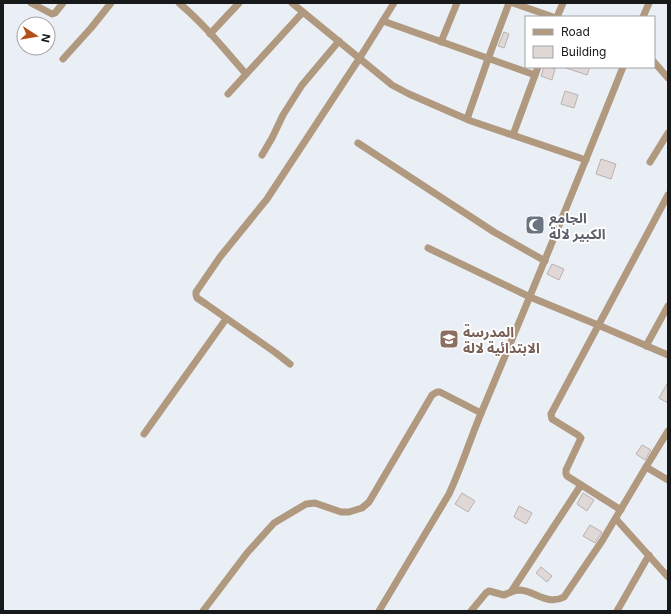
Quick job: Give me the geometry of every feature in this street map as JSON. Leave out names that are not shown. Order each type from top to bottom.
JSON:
[{"type":"street","points":[[31,3],[52,14],[63,3]]},
{"type":"street","points":[[63,59],[91,28],[110,3]]},
{"type":"street","points":[[179,3],[210,34],[246,74]]},
{"type":"street","points":[[210,34],[239,3]]},
{"type":"street","points":[[292,3],[392,85],[467,119],[586,160]]},
{"type":"street","points":[[290,364],[197,298],[196,292],[220,257],[267,199],[394,3]]},
{"type":"street","points":[[441,42],[456,3]]},
{"type":"street","points":[[467,119],[509,3]]},
{"type":"street","points":[[514,3],[550,16]]},
{"type":"street","points":[[557,16],[563,3]]},
{"type":"street","points":[[643,16],[649,3]]},
{"type":"street","points":[[228,94],[303,12]]},
{"type":"street","points":[[383,21],[535,75]]},
{"type":"street","points":[[262,155],[283,115],[298,91],[338,41]]},
{"type":"street","points":[[655,63],[668,78]]},
{"type":"street","points":[[513,135],[538,68]]},
{"type":"street","points":[[379,611],[456,480],[481,413],[545,261],[623,68]]},
{"type":"street","points":[[650,162],[668,133]]},
{"type":"street","points":[[358,143],[494,232],[545,261]]},
{"type":"street","points":[[620,510],[567,476],[566,472],[580,441],[580,437],[552,419],[551,414],[668,195]]},
{"type":"street","points":[[428,248],[530,297],[668,355]]},
{"type":"street","points":[[646,346],[668,306]]},
{"type":"street","points":[[144,434],[226,319]]},
{"type":"street","points":[[204,611],[247,553],[274,522],[301,506],[310,503],[315,503],[341,512],[349,512],[362,508],[369,502],[432,395],[440,392],[481,413]]},
{"type":"street","points":[[471,611],[487,591],[504,595],[522,590],[550,600],[564,597],[616,519],[668,431]]},
{"type":"street","points":[[646,467],[668,480]]},
{"type":"street","points":[[511,592],[581,485]]},
{"type":"street","points":[[616,519],[668,577]]},
{"type":"street","points":[[618,611],[649,556]]},
{"type":"building","points":[[504,32],[509,34],[504,48],[498,46]]},
{"type":"building","points":[[544,68],[555,69],[552,80],[541,76]]},
{"type":"building","points":[[566,68],[590,68],[587,75]]},
{"type":"building","points":[[565,91],[578,95],[574,108],[561,104]]},
{"type":"building","points":[[601,159],[616,164],[611,179],[596,174]]},
{"type":"building","points":[[552,264],[564,269],[559,280],[547,274]]},
{"type":"building","points":[[668,382],[668,403],[659,398]]},
{"type":"building","points":[[642,445],[651,450],[645,460],[636,454]]},
{"type":"building","points":[[462,493],[475,501],[468,512],[455,504]]},
{"type":"building","points":[[583,493],[594,500],[587,511],[577,504]]},
{"type":"building","points":[[519,506],[532,513],[526,524],[514,517]]},
{"type":"building","points":[[590,525],[602,532],[595,543],[583,536]]},
{"type":"building","points":[[541,567],[552,576],[547,582],[536,573]]},
{"type":"place","name":"الجامع الكبير لالة","points":[[535,225]]},
{"type":"place","name":"المدرسة الابتدائية لالة","points":[[449,339]]}]
